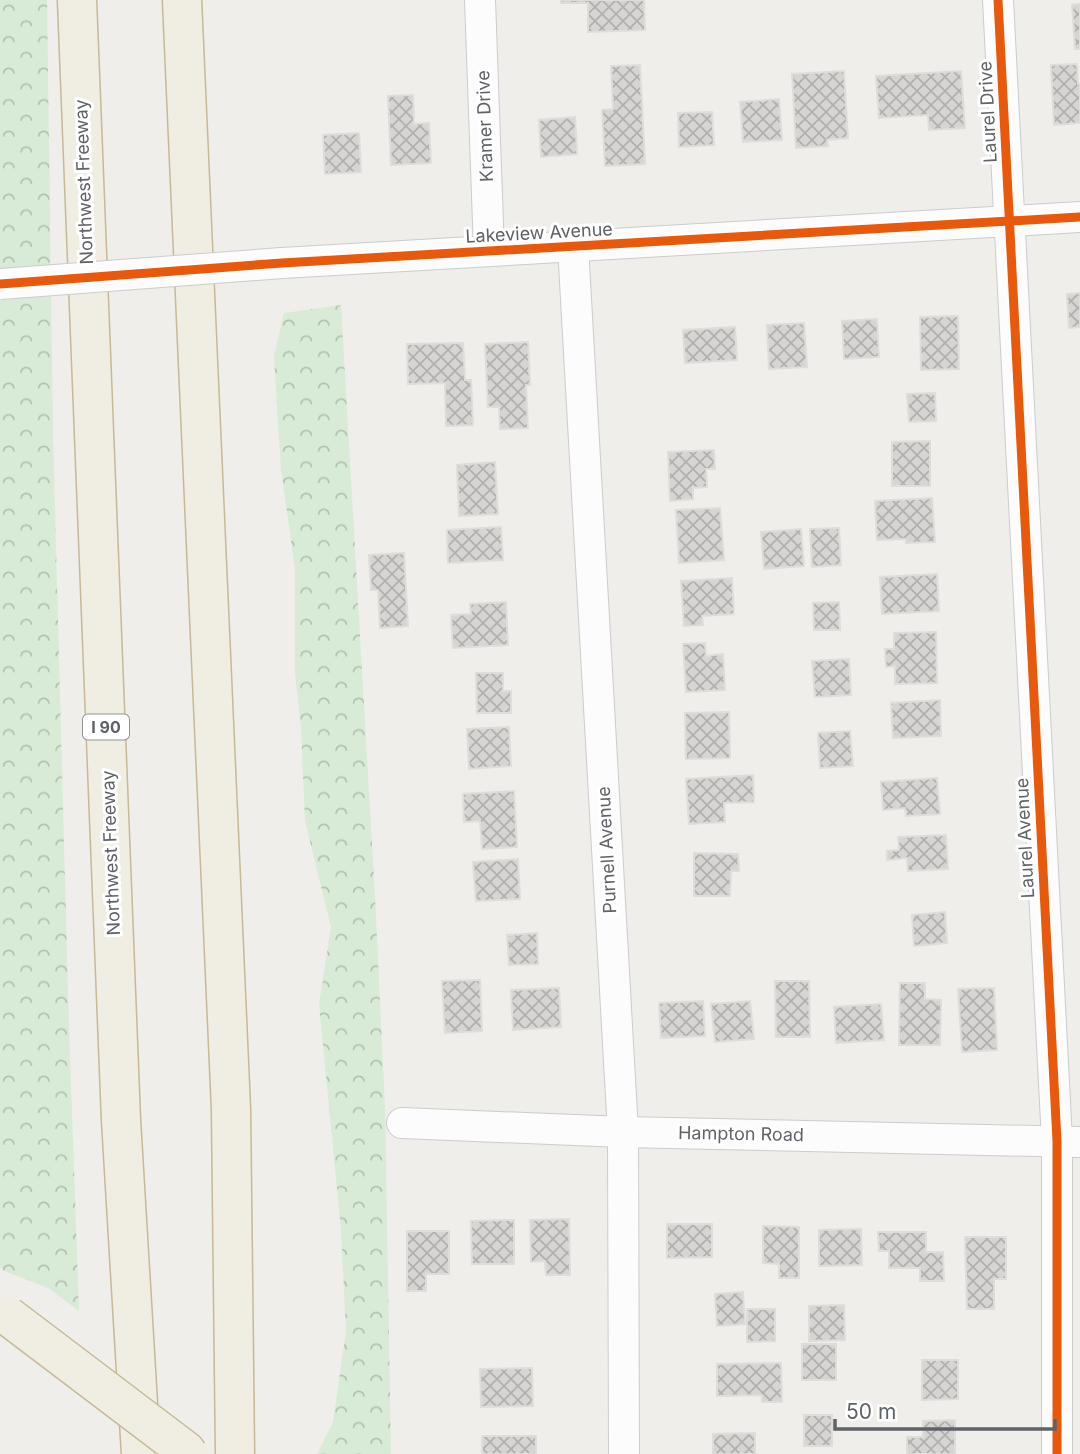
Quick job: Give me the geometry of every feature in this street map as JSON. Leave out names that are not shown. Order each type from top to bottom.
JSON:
[{"type":"highway","name":"Northwest Freeway","points":[[77,0],[121,1119],[141,1454]]},
{"type":"highway","points":[[182,0],[231,1110],[235,1454]]},
{"type":"highway","points":[[4,1314],[188,1454]]},
{"type":"street","name":"Kramer Drive","points":[[480,0],[489,251]]},
{"type":"street","name":"Laurel Drive","points":[[998,0],[1009,222]]},
{"type":"street","name":"Lakeview Avenue","points":[[0,284],[282,263],[1080,217]]},
{"type":"street","name":"Laurel Avenue","points":[[1009,222],[1069,1142],[1057,1454]]},
{"type":"street","name":"Purnell Avenue","points":[[573,246],[623,1132],[624,1454]]},
{"type":"street","name":"Hampton Road","points":[[402,1123],[623,1132],[1069,1142]]},
{"type":"green space","points":[[0,0],[47,0],[53,435],[79,1311],[48,1288],[0,1267]]},
{"type":"green space","points":[[341,305],[385,1108],[391,1454],[317,1454],[333,1422],[346,1331],[341,1230],[319,1004],[331,927],[305,821],[301,728],[295,674],[295,568],[281,470],[274,356],[284,313]]},
{"type":"building","points":[[561,0],[644,0],[645,30],[588,32],[588,3],[561,3]]},
{"type":"building","points":[[1080,4],[1080,49],[1075,49],[1072,5]]},
{"type":"building","points":[[1077,64],[1080,123],[1054,125],[1051,65]]},
{"type":"building","points":[[640,65],[645,164],[605,166],[602,110],[613,109],[611,66]]},
{"type":"building","points":[[844,71],[848,138],[827,140],[828,146],[796,148],[792,74]]},
{"type":"building","points":[[961,71],[965,128],[929,130],[928,115],[879,118],[876,76]]},
{"type":"building","points":[[413,95],[414,124],[429,123],[431,163],[391,165],[388,96]]},
{"type":"building","points":[[779,99],[782,140],[743,142],[740,102]]},
{"type":"building","points":[[712,112],[714,145],[679,147],[678,113]]},
{"type":"building","points":[[575,117],[577,154],[541,157],[539,120]]},
{"type":"building","points":[[359,133],[361,172],[325,174],[323,135]]},
{"type":"building","points":[[1080,293],[1080,327],[1069,328],[1067,294]]},
{"type":"building","points":[[958,316],[959,369],[921,370],[920,317]]},
{"type":"building","points":[[877,319],[879,357],[844,359],[842,321]]},
{"type":"building","points":[[804,323],[807,367],[769,369],[767,325]]},
{"type":"building","points":[[735,327],[737,360],[685,363],[683,330]]},
{"type":"building","points":[[528,342],[528,428],[500,429],[499,407],[488,407],[485,344]]},
{"type":"building","points":[[463,343],[465,380],[471,380],[473,425],[446,426],[445,383],[408,384],[407,344]]},
{"type":"building","points":[[935,393],[936,421],[909,422],[907,394]]},
{"type":"building","points":[[930,441],[930,486],[892,486],[892,442]]},
{"type":"building","points":[[714,450],[715,469],[706,469],[707,487],[693,488],[693,499],[670,501],[668,452]]},
{"type":"building","points":[[495,462],[498,514],[459,516],[457,465]]},
{"type":"building","points":[[932,498],[935,542],[877,540],[875,501]]},
{"type":"building","points":[[720,508],[724,560],[679,563],[676,510]]},
{"type":"building","points":[[501,527],[503,560],[448,563],[447,530]]},
{"type":"building","points":[[839,528],[841,565],[812,567],[810,529]]},
{"type":"building","points":[[801,529],[804,566],[764,569],[761,532]]},
{"type":"building","points":[[404,553],[408,626],[380,628],[378,590],[371,590],[369,555]]},
{"type":"building","points":[[937,574],[939,611],[882,614],[880,577]]},
{"type":"building","points":[[732,578],[734,614],[702,616],[703,625],[684,626],[681,581]]},
{"type":"building","points":[[506,602],[508,645],[453,648],[451,615],[471,614],[470,604]]},
{"type":"building","points":[[839,602],[840,630],[814,630],[813,603]]},
{"type":"building","points":[[936,632],[937,683],[895,684],[895,666],[886,667],[885,649],[894,649],[894,633]]},
{"type":"building","points":[[705,643],[706,656],[723,654],[725,690],[686,692],[683,644]]},
{"type":"building","points":[[849,659],[851,695],[815,697],[812,661]]},
{"type":"building","points":[[476,673],[503,673],[503,691],[511,691],[511,713],[477,713]]},
{"type":"building","points":[[940,700],[941,736],[893,738],[891,703]]},
{"type":"building","points":[[729,712],[730,758],[686,759],[685,713]]},
{"type":"building","points":[[509,727],[511,766],[469,769],[467,729]]},
{"type":"building","points":[[850,731],[853,766],[820,768],[818,733]]},
{"type":"building","points":[[753,775],[754,802],[724,803],[725,822],[689,824],[686,779]]},
{"type":"building","points":[[937,778],[940,814],[906,816],[905,808],[883,810],[881,782]]},
{"type":"building","points":[[514,791],[517,847],[482,849],[480,821],[464,822],[463,794]]},
{"type":"building","points":[[946,835],[948,869],[908,871],[907,858],[887,860],[887,851],[899,850],[898,837]]},
{"type":"building","points":[[694,853],[738,854],[739,871],[731,871],[730,896],[694,896]]},
{"type":"building","points":[[518,859],[520,899],[476,901],[473,862]]},
{"type":"building","points":[[945,912],[947,943],[914,946],[912,915]]},
{"type":"building","points":[[537,933],[538,964],[509,965],[507,935]]},
{"type":"building","points":[[480,980],[482,1031],[445,1033],[442,981]]},
{"type":"building","points":[[775,981],[809,981],[810,1037],[776,1037]]},
{"type":"building","points":[[900,983],[925,983],[925,999],[941,1000],[940,1045],[899,1045]]},
{"type":"building","points":[[559,988],[561,1027],[513,1030],[511,990]]},
{"type":"building","points":[[994,988],[997,1050],[962,1052],[958,989]]},
{"type":"building","points":[[703,1001],[705,1036],[661,1038],[659,1003]]},
{"type":"building","points":[[750,1001],[754,1039],[715,1042],[711,1004]]},
{"type":"building","points":[[881,1004],[884,1040],[836,1043],[834,1007]]},
{"type":"building","points":[[569,1219],[570,1275],[546,1275],[545,1261],[531,1262],[530,1220]]},
{"type":"building","points":[[514,1220],[514,1264],[472,1264],[471,1221]]},
{"type":"building","points":[[667,1224],[712,1224],[712,1257],[667,1258]]},
{"type":"building","points":[[763,1226],[799,1227],[799,1278],[779,1278],[779,1264],[763,1263]]},
{"type":"building","points":[[861,1229],[862,1265],[819,1266],[819,1230]]},
{"type":"building","points":[[407,1231],[449,1231],[449,1274],[426,1274],[426,1291],[407,1291]]},
{"type":"building","points":[[878,1232],[926,1232],[926,1252],[943,1252],[944,1281],[920,1281],[920,1268],[889,1268],[889,1251],[879,1251]]},
{"type":"building","points":[[965,1237],[1006,1237],[1006,1279],[994,1279],[994,1309],[967,1309]]},
{"type":"building","points":[[743,1292],[745,1324],[717,1326],[715,1294]]},
{"type":"building","points":[[844,1305],[845,1340],[809,1341],[809,1306]]},
{"type":"building","points":[[747,1309],[775,1309],[775,1341],[747,1342]]},
{"type":"building","points":[[802,1344],[836,1344],[836,1380],[802,1380]]},
{"type":"building","points":[[922,1360],[958,1360],[958,1399],[922,1400]]},
{"type":"building","points":[[781,1363],[782,1402],[762,1402],[762,1395],[717,1396],[717,1364]]},
{"type":"building","points":[[532,1368],[533,1406],[481,1407],[480,1369]]},
{"type":"building","points":[[804,1415],[832,1415],[832,1446],[804,1446]]},
{"type":"building","points":[[955,1420],[955,1454],[907,1454],[907,1437],[923,1437],[923,1421]]},
{"type":"building","points":[[755,1433],[755,1454],[713,1454],[713,1434]]},
{"type":"building","points":[[482,1436],[536,1436],[536,1454],[482,1454]]},
{"type":"cycle path","points":[[998,0],[1057,1141],[1057,1454]]},
{"type":"cycle path","points":[[0,284],[282,263],[1080,217]]}]
